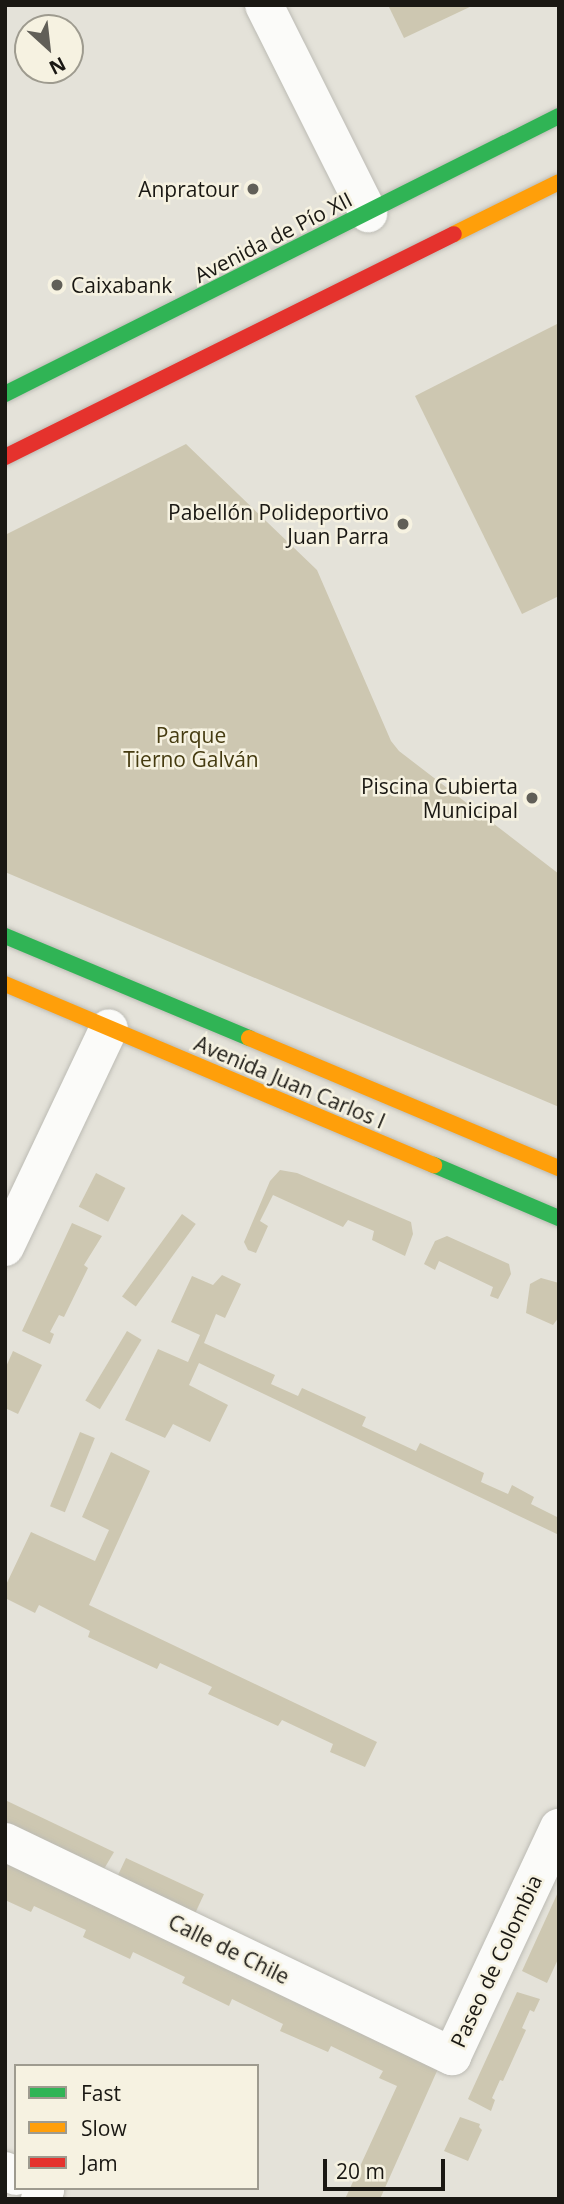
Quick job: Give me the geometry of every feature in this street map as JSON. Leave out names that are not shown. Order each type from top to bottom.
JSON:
[{"type":"main road","name":"Avenida de Pío XII","points":[[5,394],[559,116]]},
{"type":"main road","points":[[5,457],[559,182]]},
{"type":"main road","name":"Avenida Juan Carlos I","points":[[5,936],[559,1168]]},
{"type":"main road","name":"Avenida Juan Carlos I","points":[[5,984],[559,1218]]},
{"type":"street","points":[[264,5],[368,213]]},
{"type":"street","points":[[5,1247],[109,1028]]},
{"type":"street","name":"Paseo de Colombia","points":[[452,2056],[559,1828]]},
{"type":"street","name":"Calle de Chile","points":[[5,1842],[452,2056]]},
{"type":"green space","points":[[388,5],[474,5],[404,38]]},
{"type":"green space","points":[[559,323],[559,596],[522,614],[415,396]]},
{"type":"green space","name":"Parque Tierno Galván","points":[[186,444],[317,570],[391,741],[399,751],[559,874],[559,1107],[5,872],[5,535]]},
{"type":"green space","points":[[280,1170],[297,1173],[411,1222],[413,1234],[405,1256],[372,1240],[374,1231],[348,1220],[343,1227],[273,1195],[260,1221],[268,1226],[256,1253],[248,1250],[244,1242],[270,1181]]},
{"type":"green space","points":[[96,1173],[125,1188],[108,1222],[79,1207]]},
{"type":"green space","points":[[182,1214],[196,1224],[136,1307],[122,1297]]},
{"type":"green space","points":[[72,1223],[102,1236],[84,1265],[88,1268],[64,1317],[59,1315],[50,1332],[54,1334],[50,1344],[22,1331]]},
{"type":"green space","points":[[447,1236],[509,1264],[511,1274],[498,1299],[490,1296],[493,1287],[439,1261],[435,1270],[424,1264],[435,1241]]},
{"type":"green space","points":[[222,1275],[241,1284],[225,1318],[216,1314],[204,1343],[275,1375],[271,1384],[298,1396],[302,1388],[366,1417],[362,1426],[416,1451],[420,1443],[484,1473],[481,1482],[508,1494],[512,1485],[534,1497],[531,1504],[557,1517],[559,1514],[559,1535],[199,1363],[189,1385],[228,1405],[210,1442],[173,1424],[165,1438],[125,1420],[158,1349],[188,1362],[200,1335],[171,1322],[192,1276],[213,1285]]},
{"type":"green space","points":[[541,1278],[559,1283],[559,1317],[553,1325],[526,1313],[530,1284]]},
{"type":"green space","points":[[127,1331],[142,1340],[100,1409],[85,1400]]},
{"type":"green space","points":[[13,1351],[42,1365],[18,1414],[5,1408],[5,1369]]},
{"type":"green space","points":[[80,1432],[95,1438],[65,1512],[50,1506]]},
{"type":"green space","points":[[111,1452],[150,1471],[89,1605],[377,1742],[365,1767],[330,1752],[333,1744],[282,1720],[278,1726],[208,1694],[212,1687],[160,1663],[157,1669],[88,1637],[90,1631],[39,1605],[35,1613],[5,1598],[5,1587],[31,1532],[95,1561],[109,1530],[82,1517]]},
{"type":"green space","points":[[5,1800],[114,1852],[101,1874],[5,1830]]},
{"type":"green space","points":[[5,1855],[441,2062],[380,2199],[345,2199],[397,2086],[379,2078],[383,2071],[331,2046],[328,2052],[280,2031],[283,2024],[232,1999],[229,2006],[182,1983],[185,1977],[133,1952],[130,1959],[83,1937],[86,1930],[34,1906],[31,1912],[5,1900]]},
{"type":"green space","points":[[126,1858],[204,1894],[193,1918],[115,1882]]},
{"type":"green space","points":[[559,1890],[559,1957],[547,1983],[522,1971]]},
{"type":"green space","points":[[517,1992],[540,1999],[534,2012],[530,2010],[522,2028],[526,2030],[503,2081],[500,2080],[492,2098],[495,2100],[491,2111],[468,2099]]},
{"type":"green space","points":[[460,2117],[480,2124],[482,2130],[468,2161],[444,2151]]},
{"type":"traffic: fast","points":[[5,394],[559,116]]},
{"type":"traffic: fast","points":[[5,936],[249,1038]]},
{"type":"traffic: fast","points":[[434,1165],[559,1218]]},
{"type":"traffic: slow","points":[[454,234],[559,182]]},
{"type":"traffic: slow","points":[[5,984],[434,1165]]},
{"type":"traffic: slow","points":[[249,1038],[559,1168]]},
{"type":"traffic: jam","points":[[5,457],[454,234]]},
{"type":"place","name":"Anpratour","points":[[253,189]]},
{"type":"place","name":"Caixabank","points":[[57,285]]},
{"type":"place","name":"Pabellón Polideportivo Juan Parra","points":[[403,524]]},
{"type":"place","name":"Piscina Cubierta Municipal","points":[[532,798]]}]
